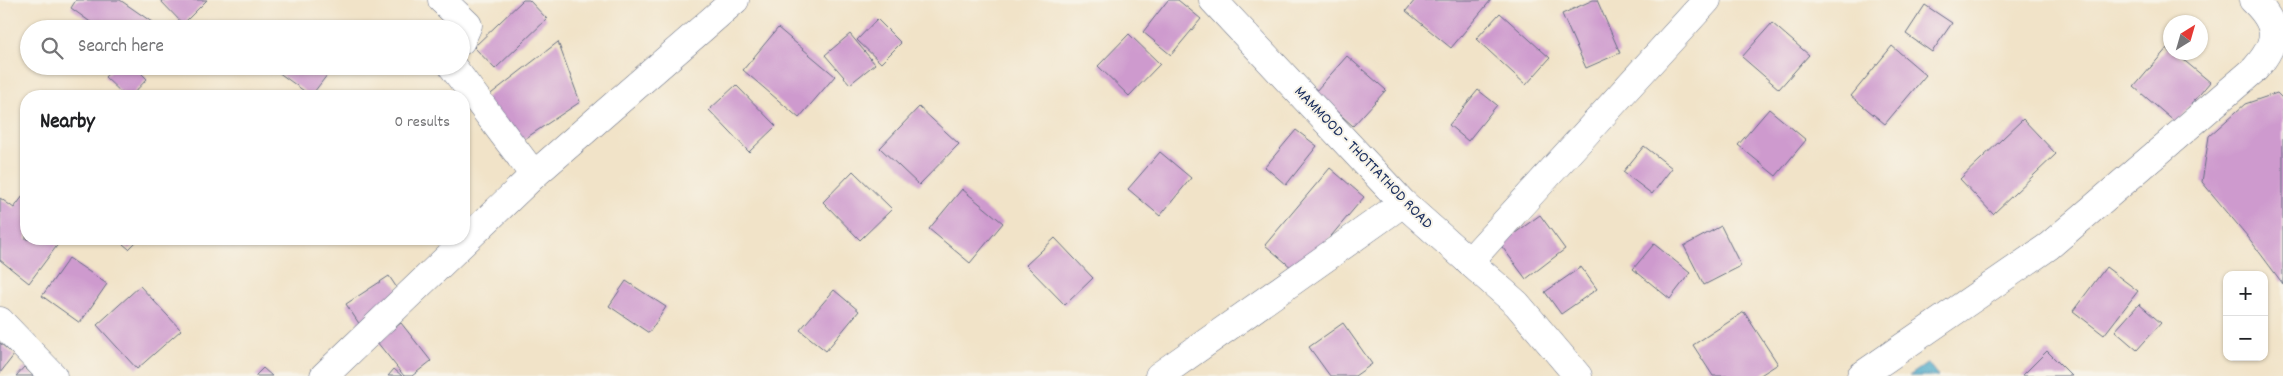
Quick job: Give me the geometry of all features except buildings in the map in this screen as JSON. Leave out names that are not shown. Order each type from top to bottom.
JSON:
[{"type":"street","points":[[442,0],[463,20]]},
{"type":"street","points":[[470,236],[534,175],[735,0]]},
{"type":"street","name":"MAMMOOD - THOTTATHOD ROAD","points":[[1213,0],[1402,204],[1517,304],[1578,376]]},
{"type":"street","points":[[1469,262],[1708,0]]},
{"type":"street","points":[[1861,376],[2049,246],[2255,69],[2266,56],[2273,43],[2273,27],[2266,12],[2253,0]]},
{"type":"street","points":[[459,75],[534,175]]},
{"type":"street","points":[[1159,376],[1402,204]]},
{"type":"street","points":[[324,376],[461,245]]},
{"type":"street","points":[[0,321],[54,376]]},
{"type":"water","points":[[1928,363],[1938,376],[1909,376]]}]
